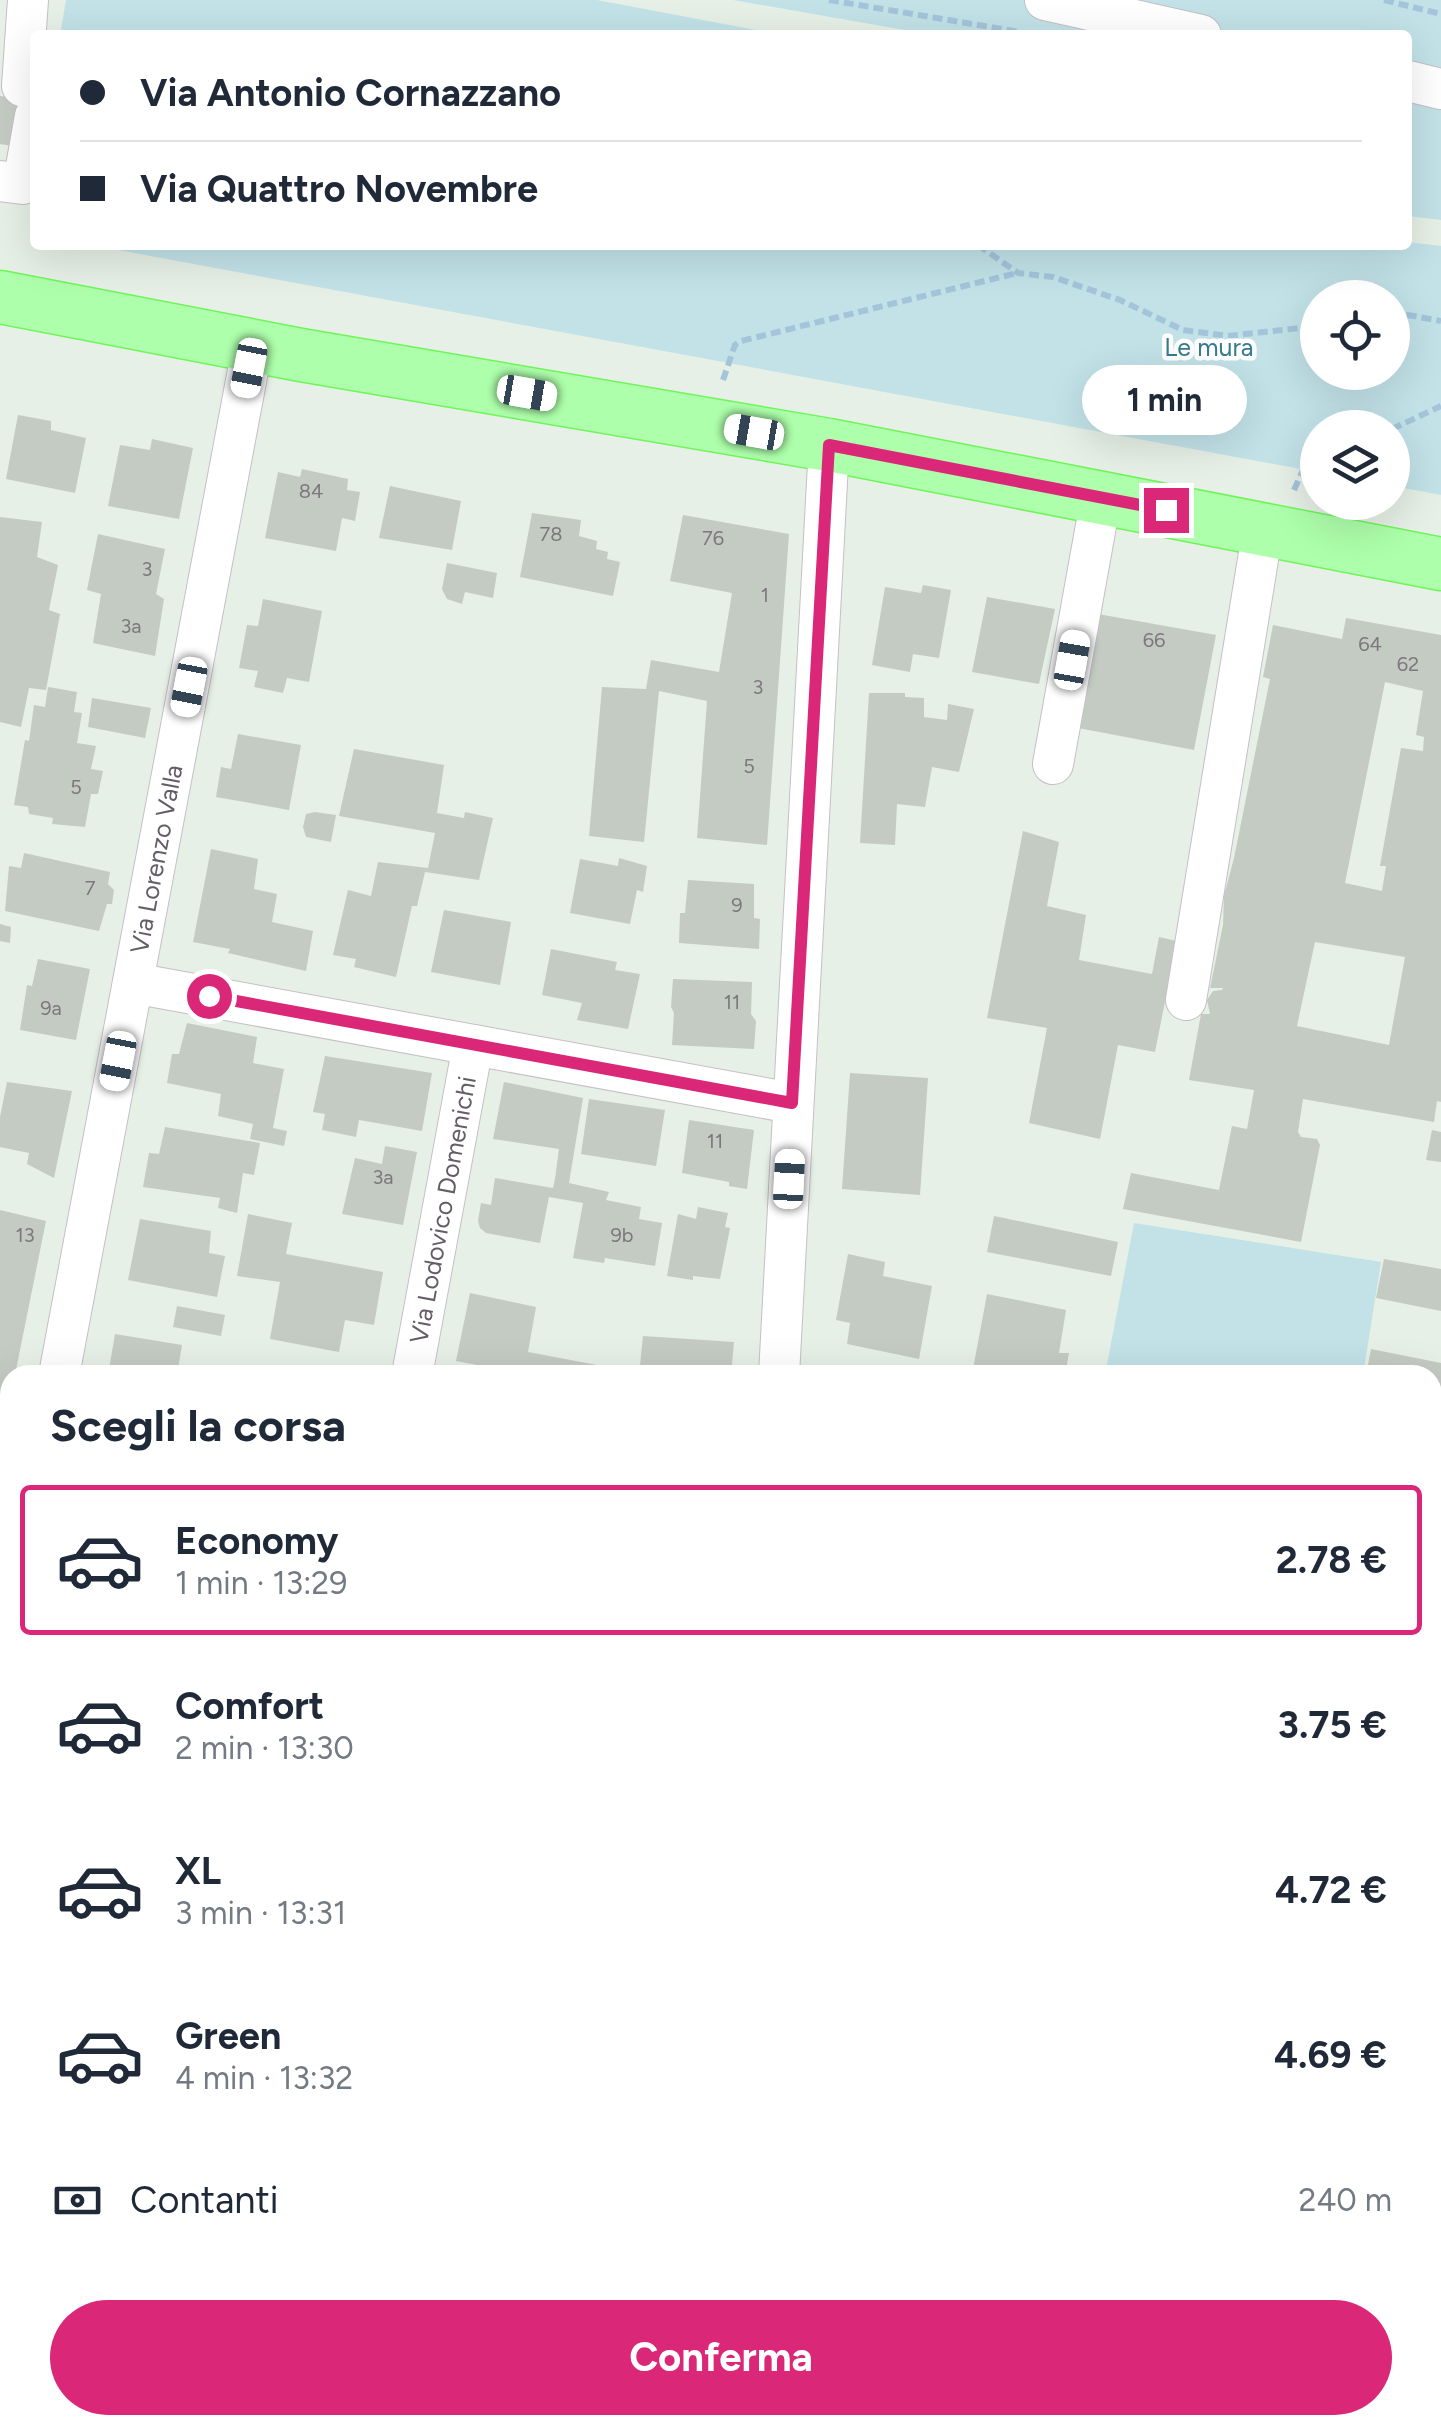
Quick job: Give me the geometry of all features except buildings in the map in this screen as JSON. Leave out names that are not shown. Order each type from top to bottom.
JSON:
[{"type":"main road","points":[[0,297],[320,358],[829,445],[1101,498],[1278,512],[1441,564]]},
{"type":"street","points":[[0,180],[22,184],[28,0]]},
{"type":"street","points":[[1046,0],[1179,30]]},
{"type":"street","points":[[1412,82],[1441,89]]},
{"type":"street","name":"Via Lorenzo Valla","points":[[61,1365],[254,344]]},
{"type":"street","points":[[790,1365],[792,1103],[829,445]]},
{"type":"street","points":[[1053,764],[1101,498]]},
{"type":"street","points":[[1186,1000],[1278,512]]},
{"type":"street","points":[[133,983],[792,1103]]},
{"type":"street","name":"Via Lodovico Domenichi","points":[[414,1365],[474,1045]]},
{"type":"path","points":[[829,0],[1007,30]]},
{"type":"path","points":[[1384,0],[1441,14]]},
{"type":"path","points":[[985,250],[1018,273]]},
{"type":"path","points":[[721,389],[726,368],[740,341],[1018,273],[1053,277],[1120,300],[1182,330],[1228,336],[1300,328]]},
{"type":"path","points":[[1410,315],[1441,321]]},
{"type":"path","points":[[1410,421],[1441,406]]},
{"type":"path","points":[[1278,512],[1300,475]]},
{"type":"green space","points":[[66,0],[597,0],[756,30],[61,30]]},
{"type":"green space","points":[[733,0],[1441,0],[1441,220],[1412,216],[1412,30],[904,30]]},
{"type":"green space","name":"Le mura","points":[[1412,242],[1441,246],[1441,495],[1410,489],[1410,410],[1300,410],[1300,469],[118,250],[1412,250]]},
{"type":"green space","points":[[1134,1223],[1381,1262],[1365,1365],[1107,1365]]},
{"type":"route","points":[[209,996],[792,1103],[829,445],[1166,510]]}]
